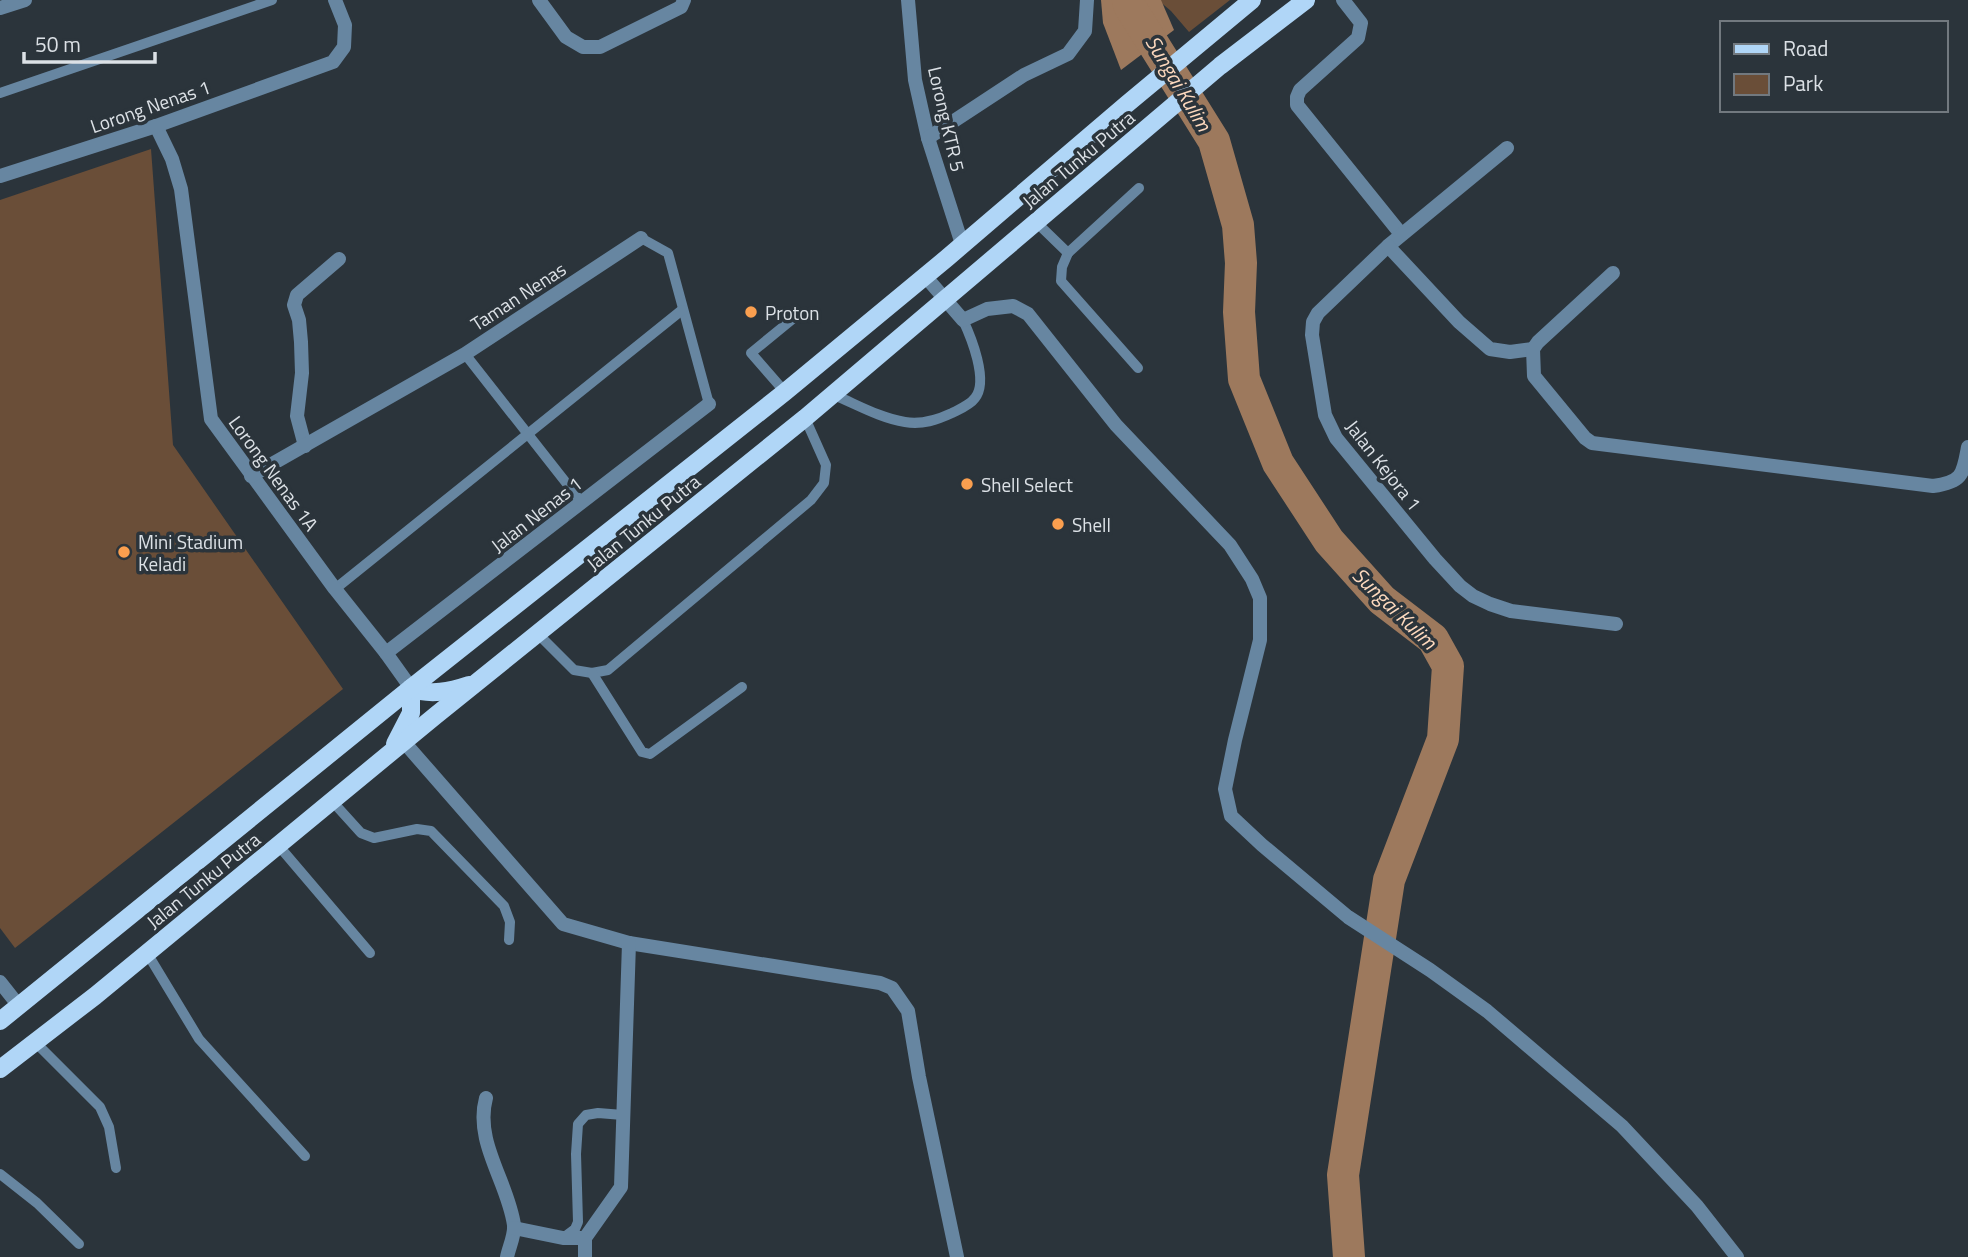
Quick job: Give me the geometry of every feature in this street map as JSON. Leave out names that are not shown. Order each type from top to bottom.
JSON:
[{"type":"main road","name":"Jalan Tunku Putra","points":[[0,1021],[411,688],[785,392],[1252,0]]},
{"type":"main road","name":"Jalan Tunku Putra","points":[[0,1069],[147,953],[477,682],[834,395],[1220,66],[1306,0]]},
{"type":"main road","points":[[387,756],[411,713],[411,688],[418,691],[443,692],[477,682]]},
{"type":"street","points":[[0,8],[25,0]]},
{"type":"street","name":"Lorong Nenas 1","points":[[0,176],[156,126],[333,62],[344,47],[345,25],[335,0]]},
{"type":"street","points":[[539,0],[566,37],[583,47],[600,47],[681,7],[684,0]]},
{"type":"street","name":"Lorong KTR 5","points":[[908,0],[915,80],[928,138],[962,244]]},
{"type":"street","points":[[928,138],[1024,75],[1068,54],[1085,31],[1087,0]]},
{"type":"street","points":[[1343,0],[1361,23],[1358,37],[1300,90],[1297,105],[1401,234]]},
{"type":"street","name":"Lorong Nenas 1A","points":[[156,126],[172,159],[181,189],[211,419],[411,688]]},
{"type":"street","name":"Jalan Kejora 1","points":[[1507,148],[1401,234],[1329,300],[1313,322],[1312,335],[1325,415],[1336,439],[1460,586],[1490,604],[1511,611],[1616,624]]},
{"type":"street","name":"Taman Nenas","points":[[251,476],[465,354],[641,238]]},
{"type":"street","points":[[1388,246],[1459,322],[1490,349],[1510,352],[1534,349]]},
{"type":"street","points":[[305,446],[297,416],[302,373],[299,320],[294,305],[297,295],[339,259]]},
{"type":"street","points":[[1613,273],[1538,342],[1534,349],[1534,376],[1585,439],[1600,445],[1933,486],[1957,480],[1963,471],[1968,447]]},
{"type":"street","points":[[925,276],[963,320],[987,309],[1013,306],[1028,314],[1116,425],[1230,545],[1252,579],[1260,598],[1260,640],[1234,740],[1225,789],[1231,816],[1348,917],[1487,1011],[1622,1126],[1697,1206],[1737,1257]]},
{"type":"street","name":"Jalan Nenas 1","points":[[386,653],[709,404]]},
{"type":"street","points":[[404,742],[563,924],[629,943],[880,983],[891,988],[908,1011],[919,1077],[957,1257]]},
{"type":"street","points":[[586,1257],[585,1238],[621,1187],[629,943]]},
{"type":"street","points":[[0,982],[19,1006]]},
{"type":"street","points":[[486,1098],[484,1139],[499,1175],[514,1228],[507,1257]]},
{"type":"street","points":[[514,1228],[563,1238],[585,1238]]},
{"type":"lane","points":[[0,93],[272,0]]},
{"type":"lane","points":[[1138,368],[1061,281],[1062,267],[1068,253],[1139,188]]},
{"type":"lane","points":[[1036,222],[1068,253]]},
{"type":"lane","name":"Taman Nenas","points":[[641,238],[668,253],[709,404]]},
{"type":"lane","points":[[335,589],[682,310]]},
{"type":"lane","points":[[785,392],[751,353],[800,313]]},
{"type":"lane","points":[[834,395],[887,418],[906,422],[926,423],[962,408],[976,397],[980,372],[975,346],[963,320]]},
{"type":"lane","points":[[465,354],[582,503]]},
{"type":"lane","points":[[538,634],[574,670],[592,673],[608,670],[811,500],[824,483],[826,465],[805,418]]},
{"type":"lane","points":[[592,673],[642,752],[646,754],[650,754],[742,687]]},
{"type":"lane","points":[[332,801],[362,833],[374,838],[417,829],[430,831],[504,906],[510,922],[509,940]]},
{"type":"lane","points":[[278,845],[370,953]]},
{"type":"lane","points":[[147,953],[200,1039],[305,1156]]},
{"type":"lane","points":[[35,1042],[100,1107],[108,1127],[116,1168]]},
{"type":"lane","points":[[563,1238],[575,1229],[578,1222],[578,1124],[586,1115],[624,1115]]},
{"type":"lane","points":[[0,1174],[37,1203],[79,1244]]},
{"type":"green space","points":[[1158,0],[1230,0],[1189,32]]},
{"type":"green space","name":"Mini Stadium Keladi","points":[[151,149],[173,445],[343,689],[15,948],[0,928],[0,200]]},
{"type":"shaded area","points":[[1101,0],[1161,0],[1174,30],[1121,70],[1103,23]]},
{"type":"waterway","name":"Sungai Kulim","points":[[1128,0],[1214,141],[1238,225],[1241,263],[1239,312],[1244,379],[1278,463],[1329,541],[1382,600],[1433,639],[1448,666],[1443,739],[1389,880],[1343,1175],[1349,1257]]},
{"type":"place","name":"Proton","points":[[751,312]]},
{"type":"place","name":"Shell Select","points":[[967,484]]},
{"type":"place","name":"Shell","points":[[1058,524]]},
{"type":"place","name":"Mini Stadium Keladi","points":[[124,552]]}]
